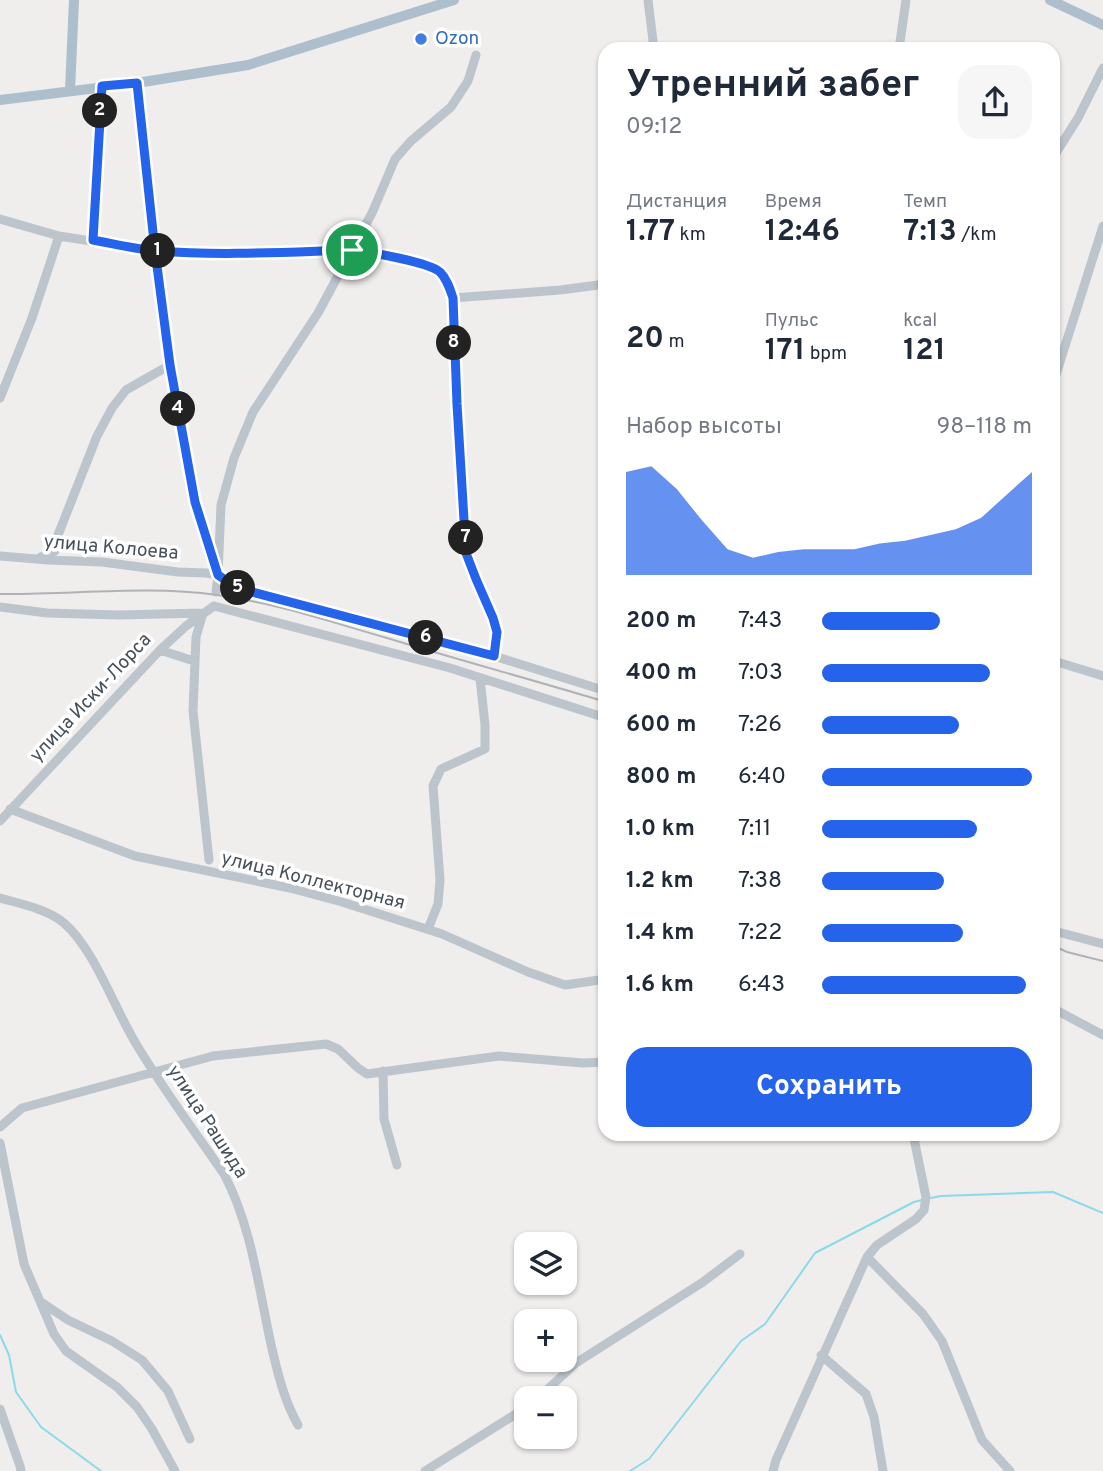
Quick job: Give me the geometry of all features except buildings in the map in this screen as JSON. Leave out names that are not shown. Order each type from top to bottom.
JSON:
[{"type":"main road","points":[[70,91],[74,0]]},
{"type":"main road","points":[[0,100],[137,83],[248,65],[454,0]]},
{"type":"main road","points":[[1050,0],[1103,25]]},
{"type":"street","points":[[649,0],[653,42]]},
{"type":"street","points":[[900,42],[906,0]]},
{"type":"street","points":[[476,55],[468,82],[451,107],[411,141],[396,159],[372,213],[318,313],[253,412],[234,458],[221,505],[215,598],[598,715]]},
{"type":"street","points":[[1060,147],[1079,118],[1103,68]]},
{"type":"street","points":[[137,83],[170,365],[195,502],[218,575],[237,588],[494,656],[598,688]]},
{"type":"street","points":[[93,240],[102,86]]},
{"type":"street","points":[[0,219],[59,236],[155,251],[257,254],[352,250],[387,256],[440,271],[453,298],[466,553],[497,632],[494,656]]},
{"type":"street","points":[[1060,362],[1103,226]]},
{"type":"street","points":[[0,398],[32,318],[59,236]]},
{"type":"street","points":[[453,298],[598,285]]},
{"type":"street","points":[[37,559],[55,551],[58,535],[97,436],[112,408],[126,390],[170,365]]},
{"type":"street","name":"улица Колоева","points":[[0,556],[102,562],[218,575]]},
{"type":"street","name":"улица Иски-Лорса","points":[[0,821],[160,650],[203,613],[215,598]]},
{"type":"street","points":[[0,607],[47,613],[203,613],[196,637],[193,711],[209,860]]},
{"type":"street","points":[[181,613],[186,619],[186,626]]},
{"type":"street","points":[[160,650],[194,661]]},
{"type":"street","points":[[1060,663],[1103,676]]},
{"type":"street","points":[[428,929],[438,904],[440,880],[433,786],[441,769],[485,749],[480,678]]},
{"type":"street","name":"улица Коллекторная","points":[[10,809],[135,856],[290,888],[428,929],[565,985],[598,980]]},
{"type":"street","name":"улица Рашида","points":[[0,898],[44,912],[71,930],[89,956],[153,1072],[231,1188],[250,1243],[285,1399],[298,1424]]},
{"type":"street","points":[[1060,933],[1103,944]]},
{"type":"street","points":[[1060,1012],[1103,1035]]},
{"type":"street","points":[[0,1127],[22,1108],[213,1056],[326,1044],[338,1049],[368,1074],[499,1056],[598,1062]]},
{"type":"street","points":[[383,1072],[384,1119],[397,1165]]},
{"type":"street","points":[[773,1471],[821,1355],[867,1257],[877,1245],[916,1219],[924,1210],[926,1197],[914,1141]]},
{"type":"street","points":[[0,1143],[24,1264],[54,1334],[66,1351],[117,1387],[137,1407],[175,1471]]},
{"type":"street","points":[[551,1386],[576,1363],[703,1282],[740,1254]]},
{"type":"street","points":[[867,1257],[923,1314],[942,1341],[982,1440],[1010,1471]]},
{"type":"street","points":[[40,1301],[68,1320],[112,1341],[142,1360],[168,1391],[190,1439]]},
{"type":"street","points":[[821,1355],[866,1394],[874,1417],[883,1471]]},
{"type":"street","points":[[0,1409],[21,1471]]},
{"type":"street","points":[[425,1471],[514,1415]]},
{"type":"waterway","points":[[931,1198],[1053,1192],[1103,1213]]},
{"type":"waterway","points":[[630,1471],[649,1459],[741,1341],[765,1324],[815,1253],[922,1200]]},
{"type":"waterway","points":[[0,1335],[9,1355],[16,1392],[41,1427],[101,1471]]},
{"type":"railway","points":[[0,594],[163,591],[239,598],[598,700]]},
{"type":"railway","points":[[1060,949],[1103,961]]},
{"type":"place","name":"Ozon","points":[[421,39]]},
{"type":"route","points":[[352,250],[203,253],[155,251],[93,240],[102,86],[137,83],[155,251],[170,365],[195,502],[218,575],[237,588],[494,656],[497,632],[466,553],[453,298],[440,271],[374,253],[352,250]]}]
